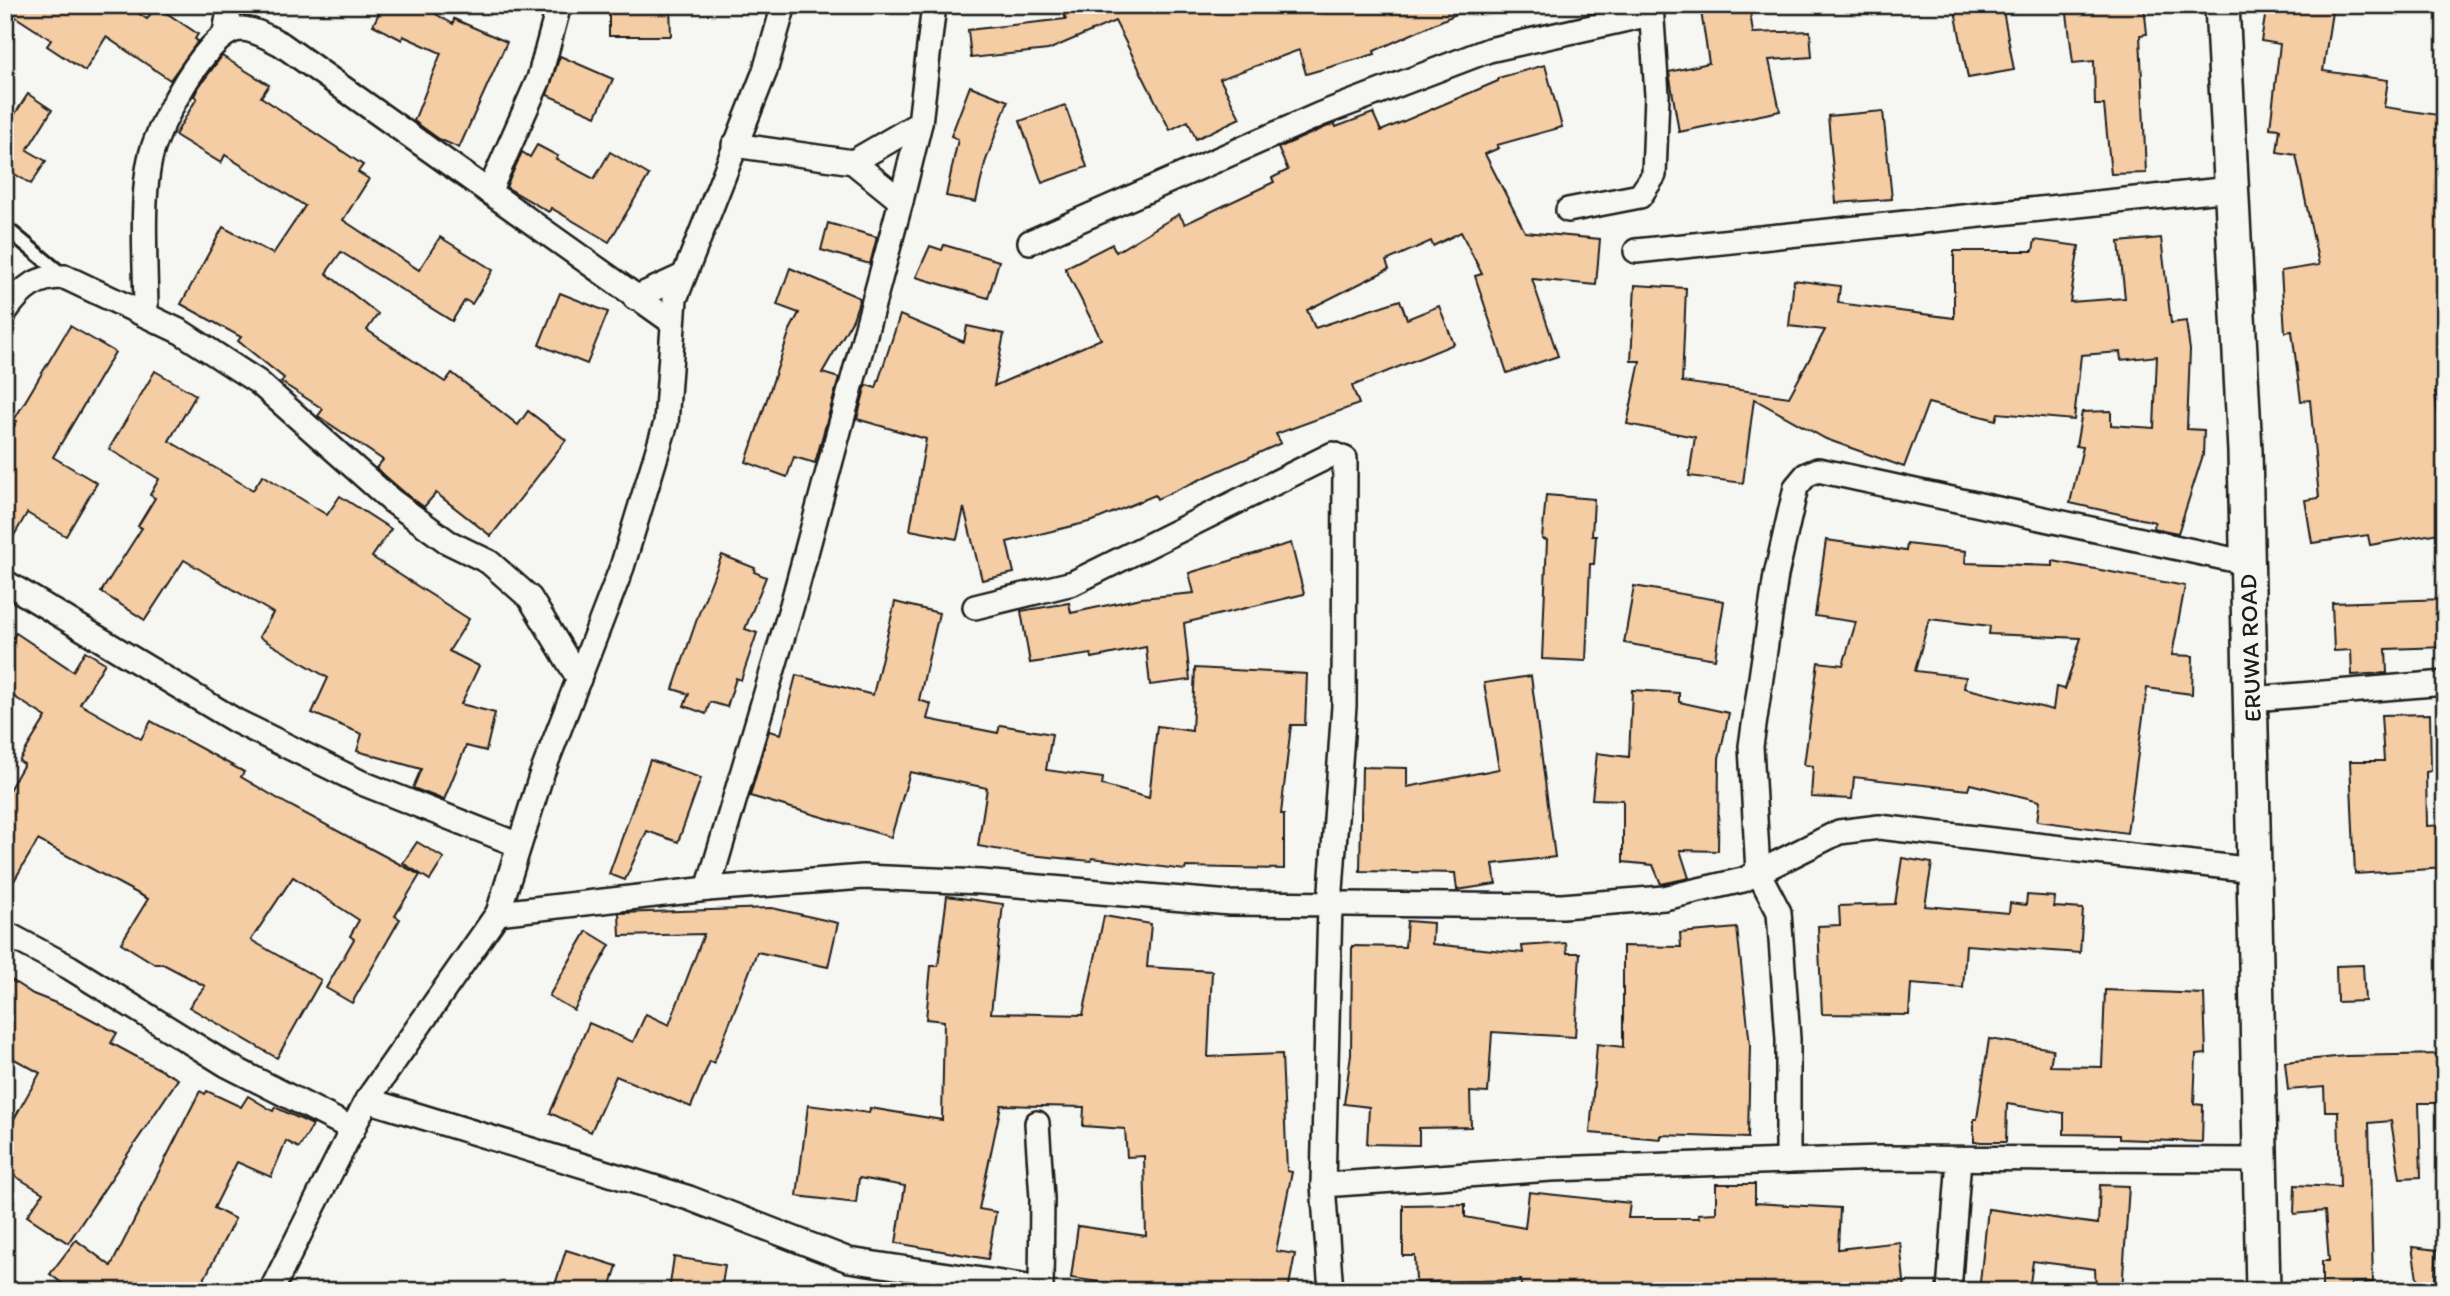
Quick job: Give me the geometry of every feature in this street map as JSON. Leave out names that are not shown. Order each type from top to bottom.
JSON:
[{"type":"main road","name":"ERUWA ROAD","points":[[2222,5],[2248,563],[2263,1291]]},
{"type":"street","points":[[225,33],[230,5]]},
{"type":"street","points":[[489,192],[540,79],[559,5]]},
{"type":"street","points":[[271,1291],[367,1100],[498,913],[541,776],[622,567],[666,422],[670,400],[675,299],[765,71],[784,5]]},
{"type":"street","points":[[708,888],[792,605],[901,201],[920,123],[934,5]]},
{"type":"street","points":[[1030,242],[1309,119],[1489,50],[1651,9],[1657,95],[1654,175],[1640,196],[1568,210]]},
{"type":"street","points":[[146,315],[146,207],[150,157],[156,139],[202,55],[225,33],[241,29],[260,33],[281,44],[672,322]]},
{"type":"street","points":[[853,162],[920,123]]},
{"type":"street","points":[[734,145],[853,162],[901,201]]},
{"type":"street","points":[[1636,251],[2231,189]]},
{"type":"street","points":[[5,312],[29,285],[46,276],[65,277],[181,332],[258,382],[392,501],[448,542],[489,562],[530,598],[579,678]]},
{"type":"street","points":[[635,298],[683,276]]},
{"type":"street","points":[[975,607],[1073,583],[1333,454],[1342,456],[1348,464],[1344,706],[1330,904],[1323,1185],[1331,1291]]},
{"type":"street","points":[[1788,1161],[1788,1039],[1779,912],[1758,872],[1751,746],[1776,575],[1796,487],[1806,475],[1818,470],[2248,563]]},
{"type":"street","points":[[5,582],[236,720],[362,783],[519,845]]},
{"type":"street","points":[[2252,699],[2445,683]]},
{"type":"street","points":[[498,913],[708,888],[863,877],[981,883],[1230,903],[1562,906],[1664,898],[1742,880],[1839,832],[1879,827],[2254,870]]},
{"type":"street","points":[[6,936],[69,967],[227,1065],[353,1129]]},
{"type":"street","points":[[367,1100],[689,1198],[849,1260],[1041,1290],[1042,1198],[1037,1123]]},
{"type":"street","points":[[1949,1291],[1959,1159]]},
{"type":"street","points":[[1323,1185],[1551,1169],[1788,1161],[2260,1160]]},
{"type":"lane","points":[[5,227],[65,277]]},
{"type":"building","points":[[5,5],[126,5],[147,19],[156,6],[198,34],[195,39],[198,41],[170,80],[106,37],[85,71],[47,46],[51,40],[5,10]]},
{"type":"building","points":[[383,5],[420,5],[453,24],[454,19],[507,42],[459,148],[439,139],[414,121],[441,53],[403,36],[402,40],[373,25]]},
{"type":"building","points":[[609,5],[670,5],[671,36],[609,36]]},
{"type":"building","points":[[1060,5],[1476,5],[1374,51],[1375,54],[1306,74],[1299,50],[1220,79],[1240,118],[1196,139],[1188,121],[1170,130],[1115,21],[1048,50],[971,58],[968,30],[1066,19]]},
{"type":"building","points":[[1700,5],[1749,5],[1753,33],[1810,31],[1812,57],[1769,60],[1780,111],[1679,132],[1669,72],[1709,63]]},
{"type":"building","points":[[1954,5],[2002,5],[2014,70],[1968,78]]},
{"type":"building","points":[[2066,5],[2144,5],[2147,34],[2140,35],[2146,173],[2111,174],[2104,105],[2095,105],[2094,61],[2073,63]]},
{"type":"building","points":[[2267,5],[2333,5],[2323,71],[2388,80],[2384,107],[2445,116],[2445,392],[2435,392],[2444,466],[2439,467],[2445,502],[2445,532],[2370,545],[2368,535],[2312,543],[2305,500],[2319,498],[2310,400],[2301,401],[2292,331],[2285,332],[2281,271],[2319,265],[2296,155],[2277,152],[2280,129],[2270,128],[2280,44],[2261,41]]},
{"type":"building","points":[[222,56],[269,85],[261,97],[363,165],[358,172],[369,179],[343,220],[419,270],[440,237],[493,270],[472,304],[465,300],[452,321],[341,252],[326,273],[378,314],[367,330],[445,382],[452,373],[518,425],[528,411],[566,440],[491,536],[436,493],[424,507],[405,493],[376,468],[383,460],[318,416],[323,409],[281,382],[284,378],[238,341],[241,337],[181,304],[223,227],[273,254],[305,206],[225,155],[221,163],[175,135],[197,98],[194,96],[198,88]]},
{"type":"building","points":[[560,56],[613,79],[596,116],[547,95]]},
{"type":"building","points":[[1545,65],[1562,127],[1497,145],[1499,148],[1485,154],[1525,232],[1600,239],[1596,285],[1532,279],[1558,356],[1507,373],[1475,276],[1482,274],[1461,232],[1433,246],[1431,241],[1386,261],[1389,269],[1307,310],[1315,328],[1400,300],[1407,319],[1439,306],[1454,344],[1352,386],[1359,404],[1276,434],[1281,443],[1157,499],[1155,495],[1093,521],[1007,542],[1014,573],[982,580],[964,508],[957,539],[910,530],[926,439],[857,419],[866,385],[876,388],[900,315],[964,342],[967,326],[1004,334],[994,386],[1101,339],[1065,268],[1112,244],[1116,252],[1179,214],[1185,224],[1274,182],[1272,178],[1288,170],[1278,148],[1326,127],[1335,124],[1336,127],[1373,113],[1381,131],[1498,81],[1498,78]]},
{"type":"building","points":[[970,86],[1008,101],[985,163],[976,202],[946,196],[958,139],[951,136]]},
{"type":"building","points":[[28,94],[52,110],[27,150],[46,161],[31,184],[13,173],[5,185],[5,113],[13,117]]},
{"type":"building","points":[[1065,105],[1087,167],[1042,183],[1020,121]]},
{"type":"building","points":[[1883,111],[1892,199],[1836,203],[1828,116]]},
{"type":"building","points":[[537,145],[558,156],[556,159],[594,179],[610,152],[649,175],[609,242],[551,208],[549,212],[506,187],[522,152],[530,157]]},
{"type":"building","points":[[828,223],[877,237],[870,264],[821,250]]},
{"type":"building","points":[[2161,238],[2171,323],[2186,321],[2190,350],[2187,429],[2204,430],[2203,455],[2178,533],[2153,528],[2155,522],[2070,503],[2083,447],[2076,446],[2082,412],[2111,411],[2111,425],[2154,428],[2157,356],[2121,360],[2120,352],[2081,355],[2074,420],[1998,413],[1996,420],[1928,403],[1904,467],[1826,439],[1754,399],[1743,483],[1689,476],[1695,437],[1627,424],[1640,361],[1631,361],[1635,285],[1686,288],[1682,382],[1789,397],[1825,330],[1789,326],[1794,280],[1840,286],[1838,303],[1954,318],[1954,251],[2033,251],[2035,240],[2079,246],[2070,302],[2125,298],[2119,242]]},
{"type":"building","points":[[944,245],[999,261],[988,298],[916,277],[930,246],[942,250]]},
{"type":"building","points":[[790,268],[860,298],[853,319],[822,373],[839,378],[815,463],[794,457],[787,477],[746,462],[790,330],[799,313],[777,305]]},
{"type":"building","points":[[560,293],[608,312],[587,364],[539,345]]},
{"type":"building","points":[[70,326],[115,352],[53,457],[97,483],[66,536],[27,513],[5,551],[5,441],[17,421],[14,420]]},
{"type":"building","points":[[155,371],[196,395],[169,441],[253,490],[263,475],[327,515],[340,496],[391,529],[372,557],[469,619],[449,651],[479,666],[461,704],[495,713],[486,751],[466,746],[444,800],[413,788],[421,769],[357,751],[362,734],[312,713],[328,678],[259,637],[273,613],[184,560],[145,620],[101,592],[142,528],[138,526],[155,498],[150,495],[159,479],[109,449]]},
{"type":"building","points":[[1546,495],[1594,499],[1592,536],[1596,536],[1594,564],[1590,564],[1586,661],[1542,659],[1547,540],[1542,539]]},
{"type":"building","points":[[1826,540],[1906,551],[1907,544],[1966,551],[1965,563],[2053,566],[2053,561],[2185,586],[2172,655],[2193,656],[2192,694],[2147,688],[2127,833],[2037,821],[2040,801],[1970,784],[1968,790],[1854,777],[1852,799],[1811,797],[1813,766],[1804,765],[1818,662],[1843,665],[1856,622],[1815,616]],"holes":[[[1929,619],[1990,626],[1989,634],[2081,638],[2065,689],[2056,687],[2053,710],[1964,688],[1966,677],[1915,671]]]},
{"type":"building","points":[[1291,543],[1304,594],[1184,623],[1190,680],[1150,685],[1146,647],[1092,658],[1091,654],[1030,663],[1021,611],[1069,603],[1071,613],[1141,598],[1194,593],[1189,573]]},
{"type":"building","points":[[722,555],[755,568],[754,572],[766,577],[745,629],[757,633],[741,680],[736,678],[727,707],[710,702],[706,714],[684,706],[689,694],[673,689]]},
{"type":"building","points":[[1634,586],[1724,601],[1715,659],[1624,643]]},
{"type":"building","points":[[2445,599],[2445,647],[2386,649],[2387,673],[2352,675],[2351,650],[2334,651],[2332,603]]},
{"type":"building","points":[[895,602],[939,613],[919,700],[931,704],[927,719],[998,733],[1000,725],[1052,734],[1046,770],[1103,778],[1102,785],[1149,798],[1157,726],[1192,731],[1195,668],[1307,674],[1305,725],[1291,725],[1281,814],[1284,814],[1284,869],[1186,867],[1185,870],[1092,858],[1091,861],[1029,855],[978,846],[987,788],[910,772],[891,837],[750,796],[769,731],[781,734],[796,675],[873,695]]},
{"type":"building","points":[[16,633],[73,671],[85,651],[105,663],[80,704],[141,739],[151,721],[244,772],[241,777],[287,804],[420,875],[395,916],[400,919],[352,1003],[326,988],[354,939],[350,936],[359,920],[293,877],[251,940],[321,980],[277,1058],[189,1007],[205,986],[163,964],[155,964],[121,943],[148,899],[38,840],[5,896],[5,797],[24,764],[19,761],[46,717],[5,691],[5,649]]},
{"type":"building","points":[[1531,676],[1555,857],[1493,864],[1496,884],[1457,890],[1455,873],[1360,871],[1362,767],[1407,768],[1407,787],[1499,769],[1484,683]]},
{"type":"building","points":[[1632,690],[1679,693],[1679,702],[1729,713],[1719,758],[1718,851],[1680,850],[1689,878],[1661,884],[1653,865],[1623,862],[1623,800],[1592,799],[1597,753],[1629,757]]},
{"type":"building","points":[[2430,714],[2431,771],[2426,772],[2427,826],[2445,825],[2445,868],[2355,874],[2350,761],[2384,761],[2381,715]]},
{"type":"building","points":[[650,760],[701,778],[678,842],[647,831],[625,880],[609,874]]},
{"type":"building","points":[[417,842],[444,858],[430,880],[403,863]]},
{"type":"building","points":[[1902,858],[1932,863],[1925,906],[2009,913],[2010,903],[2026,905],[2027,895],[2055,897],[2054,907],[2083,909],[2080,953],[1966,945],[1963,988],[1911,984],[1909,1015],[1822,1014],[1818,926],[1840,925],[1839,906],[1895,904]]},
{"type":"building","points":[[947,896],[1003,904],[991,1013],[1083,1015],[1104,916],[1151,924],[1147,967],[1212,971],[1208,1057],[1282,1054],[1287,1171],[1292,1172],[1276,1251],[1295,1254],[1288,1291],[1162,1291],[1071,1278],[1078,1226],[1146,1236],[1144,1156],[1127,1157],[1125,1129],[1083,1126],[1084,1107],[1001,1105],[979,1209],[996,1212],[988,1259],[896,1243],[905,1186],[859,1178],[856,1203],[797,1196],[808,1105],[869,1113],[870,1108],[942,1120],[944,1021],[926,1019],[931,966],[938,966]]},
{"type":"building","points":[[772,908],[838,923],[828,967],[757,952],[714,1063],[710,1061],[691,1107],[616,1076],[591,1132],[550,1113],[589,1023],[633,1042],[646,1014],[669,1025],[704,934],[620,936],[619,913]]},
{"type":"building","points":[[1407,921],[1433,923],[1432,944],[1523,953],[1522,946],[1566,943],[1567,953],[1580,953],[1575,1037],[1492,1032],[1488,1093],[1470,1092],[1471,1127],[1419,1128],[1419,1145],[1367,1144],[1369,1107],[1344,1104],[1351,1055],[1352,946],[1405,947]]},
{"type":"building","points":[[1737,928],[1750,1045],[1748,1138],[1661,1135],[1661,1139],[1590,1133],[1597,1044],[1623,1047],[1623,946],[1681,947],[1680,933]]},
{"type":"building","points":[[587,931],[610,945],[574,1010],[549,996]]},
{"type":"building","points":[[2363,965],[2365,1001],[2337,1002],[2336,966]]},
{"type":"building","points":[[5,976],[33,994],[76,1011],[117,1033],[111,1043],[178,1079],[68,1243],[27,1216],[43,1193],[5,1170],[5,1114],[14,1119],[40,1073],[5,1054]]},
{"type":"building","points":[[2105,990],[2204,994],[2206,1054],[2196,1055],[2194,1104],[2203,1105],[2202,1142],[2119,1139],[2119,1135],[2064,1134],[2064,1113],[2007,1104],[2006,1142],[1974,1142],[1974,1119],[1977,1119],[1989,1039],[2053,1049],[2050,1066],[2102,1067]]},
{"type":"building","points":[[2444,1054],[2444,1103],[2419,1103],[2421,1177],[2400,1178],[2391,1121],[2369,1123],[2373,1282],[2351,1283],[2351,1291],[2322,1291],[2322,1261],[2329,1261],[2325,1211],[2294,1214],[2295,1185],[2340,1187],[2338,1111],[2325,1111],[2324,1087],[2288,1090],[2285,1062],[2346,1056]]},
{"type":"building","points":[[200,1091],[205,1094],[207,1091],[241,1107],[248,1096],[273,1111],[275,1107],[313,1125],[299,1148],[286,1141],[271,1177],[237,1162],[214,1208],[235,1219],[198,1291],[72,1291],[50,1274],[76,1240],[111,1266]]},
{"type":"building","points":[[1716,1184],[1755,1184],[1755,1203],[1840,1208],[1838,1249],[1900,1242],[1905,1291],[1521,1291],[1521,1280],[1416,1282],[1415,1256],[1403,1256],[1403,1205],[1465,1204],[1465,1217],[1525,1228],[1529,1192],[1630,1203],[1628,1218],[1699,1218],[1698,1214],[1716,1213]]},
{"type":"building","points":[[2100,1185],[2129,1186],[2122,1291],[2096,1291],[2095,1269],[2033,1261],[2029,1291],[1979,1291],[1988,1209],[2098,1224]]},
{"type":"building","points":[[2412,1247],[2437,1250],[2434,1291],[2419,1291]]},
{"type":"building","points":[[566,1250],[617,1266],[609,1291],[553,1291]]},
{"type":"building","points":[[674,1257],[725,1265],[721,1291],[669,1291]]}]
